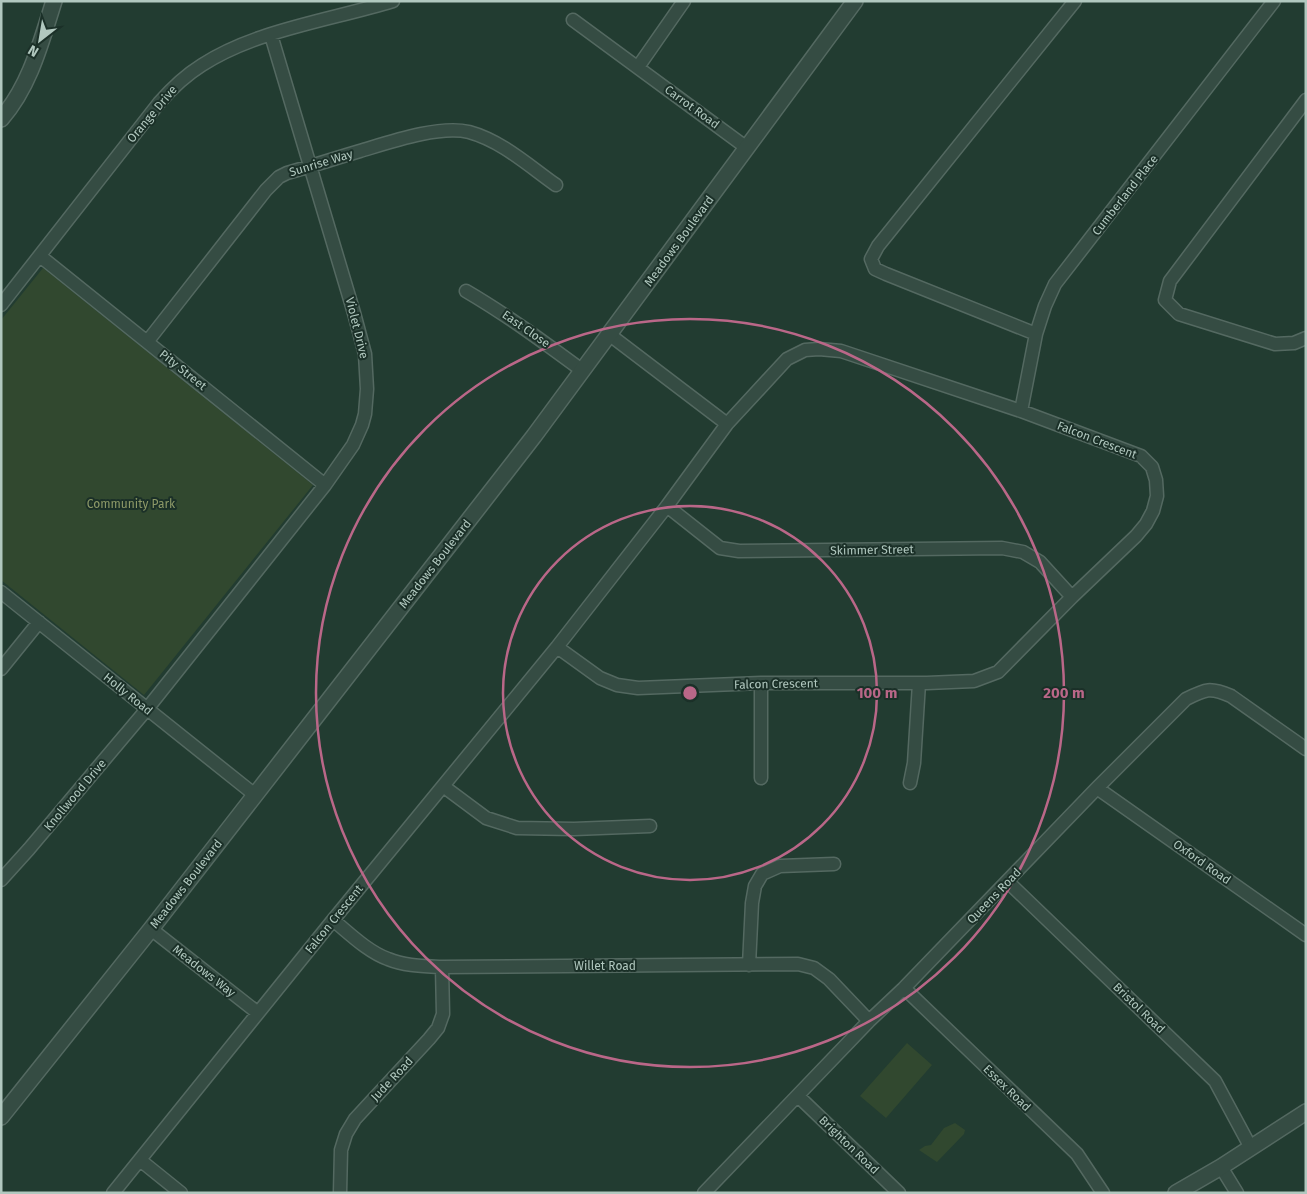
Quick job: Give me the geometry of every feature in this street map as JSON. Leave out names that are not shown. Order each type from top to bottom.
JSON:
[{"type":"street","points":[[1,119],[14,101],[30,71],[54,1]]},
{"type":"street","name":"Orange Drive","points":[[1,305],[170,91],[191,72],[213,58],[271,35],[393,1]]},
{"type":"street","points":[[638,67],[684,1]]},
{"type":"street","name":"Meadows Boulevard","points":[[1,1116],[151,929],[528,444],[855,1]]},
{"type":"street","points":[[1036,334],[875,269],[871,258],[878,246],[1074,1]]},
{"type":"street","name":"Cumberland Place","points":[[1021,411],[1036,334],[1045,306],[1055,284],[1274,1]]},
{"type":"street","name":"Carrot Road","points":[[573,20],[747,148]]},
{"type":"street","name":"Violet Drive","points":[[147,708],[346,457],[358,435],[365,414],[367,377],[365,354],[271,35]]},
{"type":"street","points":[[1306,100],[1170,281],[1164,300],[1179,314],[1275,344],[1294,343],[1306,338]]},
{"type":"street","name":"Sunrise Way","points":[[147,342],[272,183],[287,173],[394,141],[433,132],[456,130],[473,134],[508,150],[556,185]]},
{"type":"street","name":"Pity Street","points":[[40,256],[325,484]]},
{"type":"street","name":"East Close","points":[[466,291],[521,325],[583,371]]},
{"type":"street","points":[[610,335],[727,424]]},
{"type":"street","name":"Falcon Crescent","points":[[113,1193],[333,920],[557,647],[667,506],[727,424],[787,359],[805,350],[819,349],[841,351],[860,357],[1021,411],[1140,456],[1152,467],[1156,480],[1157,496],[1153,510],[1146,524],[1136,536],[998,672],[974,681],[761,683],[638,688],[617,685],[600,678],[557,647]]},
{"type":"street","name":"Skimmer Street","points":[[667,506],[720,548],[739,551],[1002,548],[1023,552],[1040,562],[1072,597]]},
{"type":"street","name":"Holly Road","points":[[1,592],[255,795]]},
{"type":"street","points":[[1,669],[39,622]]},
{"type":"street","points":[[761,683],[761,778]]},
{"type":"street","points":[[910,783],[914,763],[919,683]]},
{"type":"street","name":"Queens Road","points":[[704,1193],[869,1021],[904,988],[1097,788],[1186,699],[1203,690],[1219,691],[1231,696],[1306,749]]},
{"type":"street","name":"Knollwood Drive","points":[[1,880],[147,708]]},
{"type":"street","points":[[443,786],[486,818],[517,828],[574,829],[650,826]]},
{"type":"street","name":"Oxford Road","points":[[1097,788],[1306,936]]},
{"type":"street","points":[[749,965],[752,902],[755,886],[762,874],[780,866],[834,864]]},
{"type":"street","name":"Bristol Road","points":[[1008,882],[1215,1081],[1251,1148]]},
{"type":"street","name":"Willet Road","points":[[333,920],[367,947],[387,959],[409,965],[442,967],[798,964],[814,968],[829,979],[869,1021]]},
{"type":"street","name":"Meadows Way","points":[[151,929],[258,1013]]},
{"type":"street","name":"Jude Road","points":[[340,1193],[341,1150],[346,1134],[355,1119],[438,1028],[443,1014],[442,967]]},
{"type":"street","name":"Essex Road","points":[[904,988],[1077,1154],[1103,1193]]},
{"type":"street","name":"Brighton Road","points":[[798,1096],[899,1193]]},
{"type":"street","points":[[1176,1193],[1221,1167],[1306,1112]]},
{"type":"street","points":[[140,1160],[181,1193]]},
{"type":"street","points":[[1221,1167],[1237,1193]]},
{"type":"green space","name":"Community Park","points":[[43,268],[313,485],[144,695],[1,580],[1,320]]},
{"type":"green space","points":[[907,1043],[932,1065],[886,1118],[860,1096]]},
{"type":"green space","points":[[955,1123],[965,1130],[964,1134],[937,1162],[919,1150],[931,1145],[944,1128]]}]
